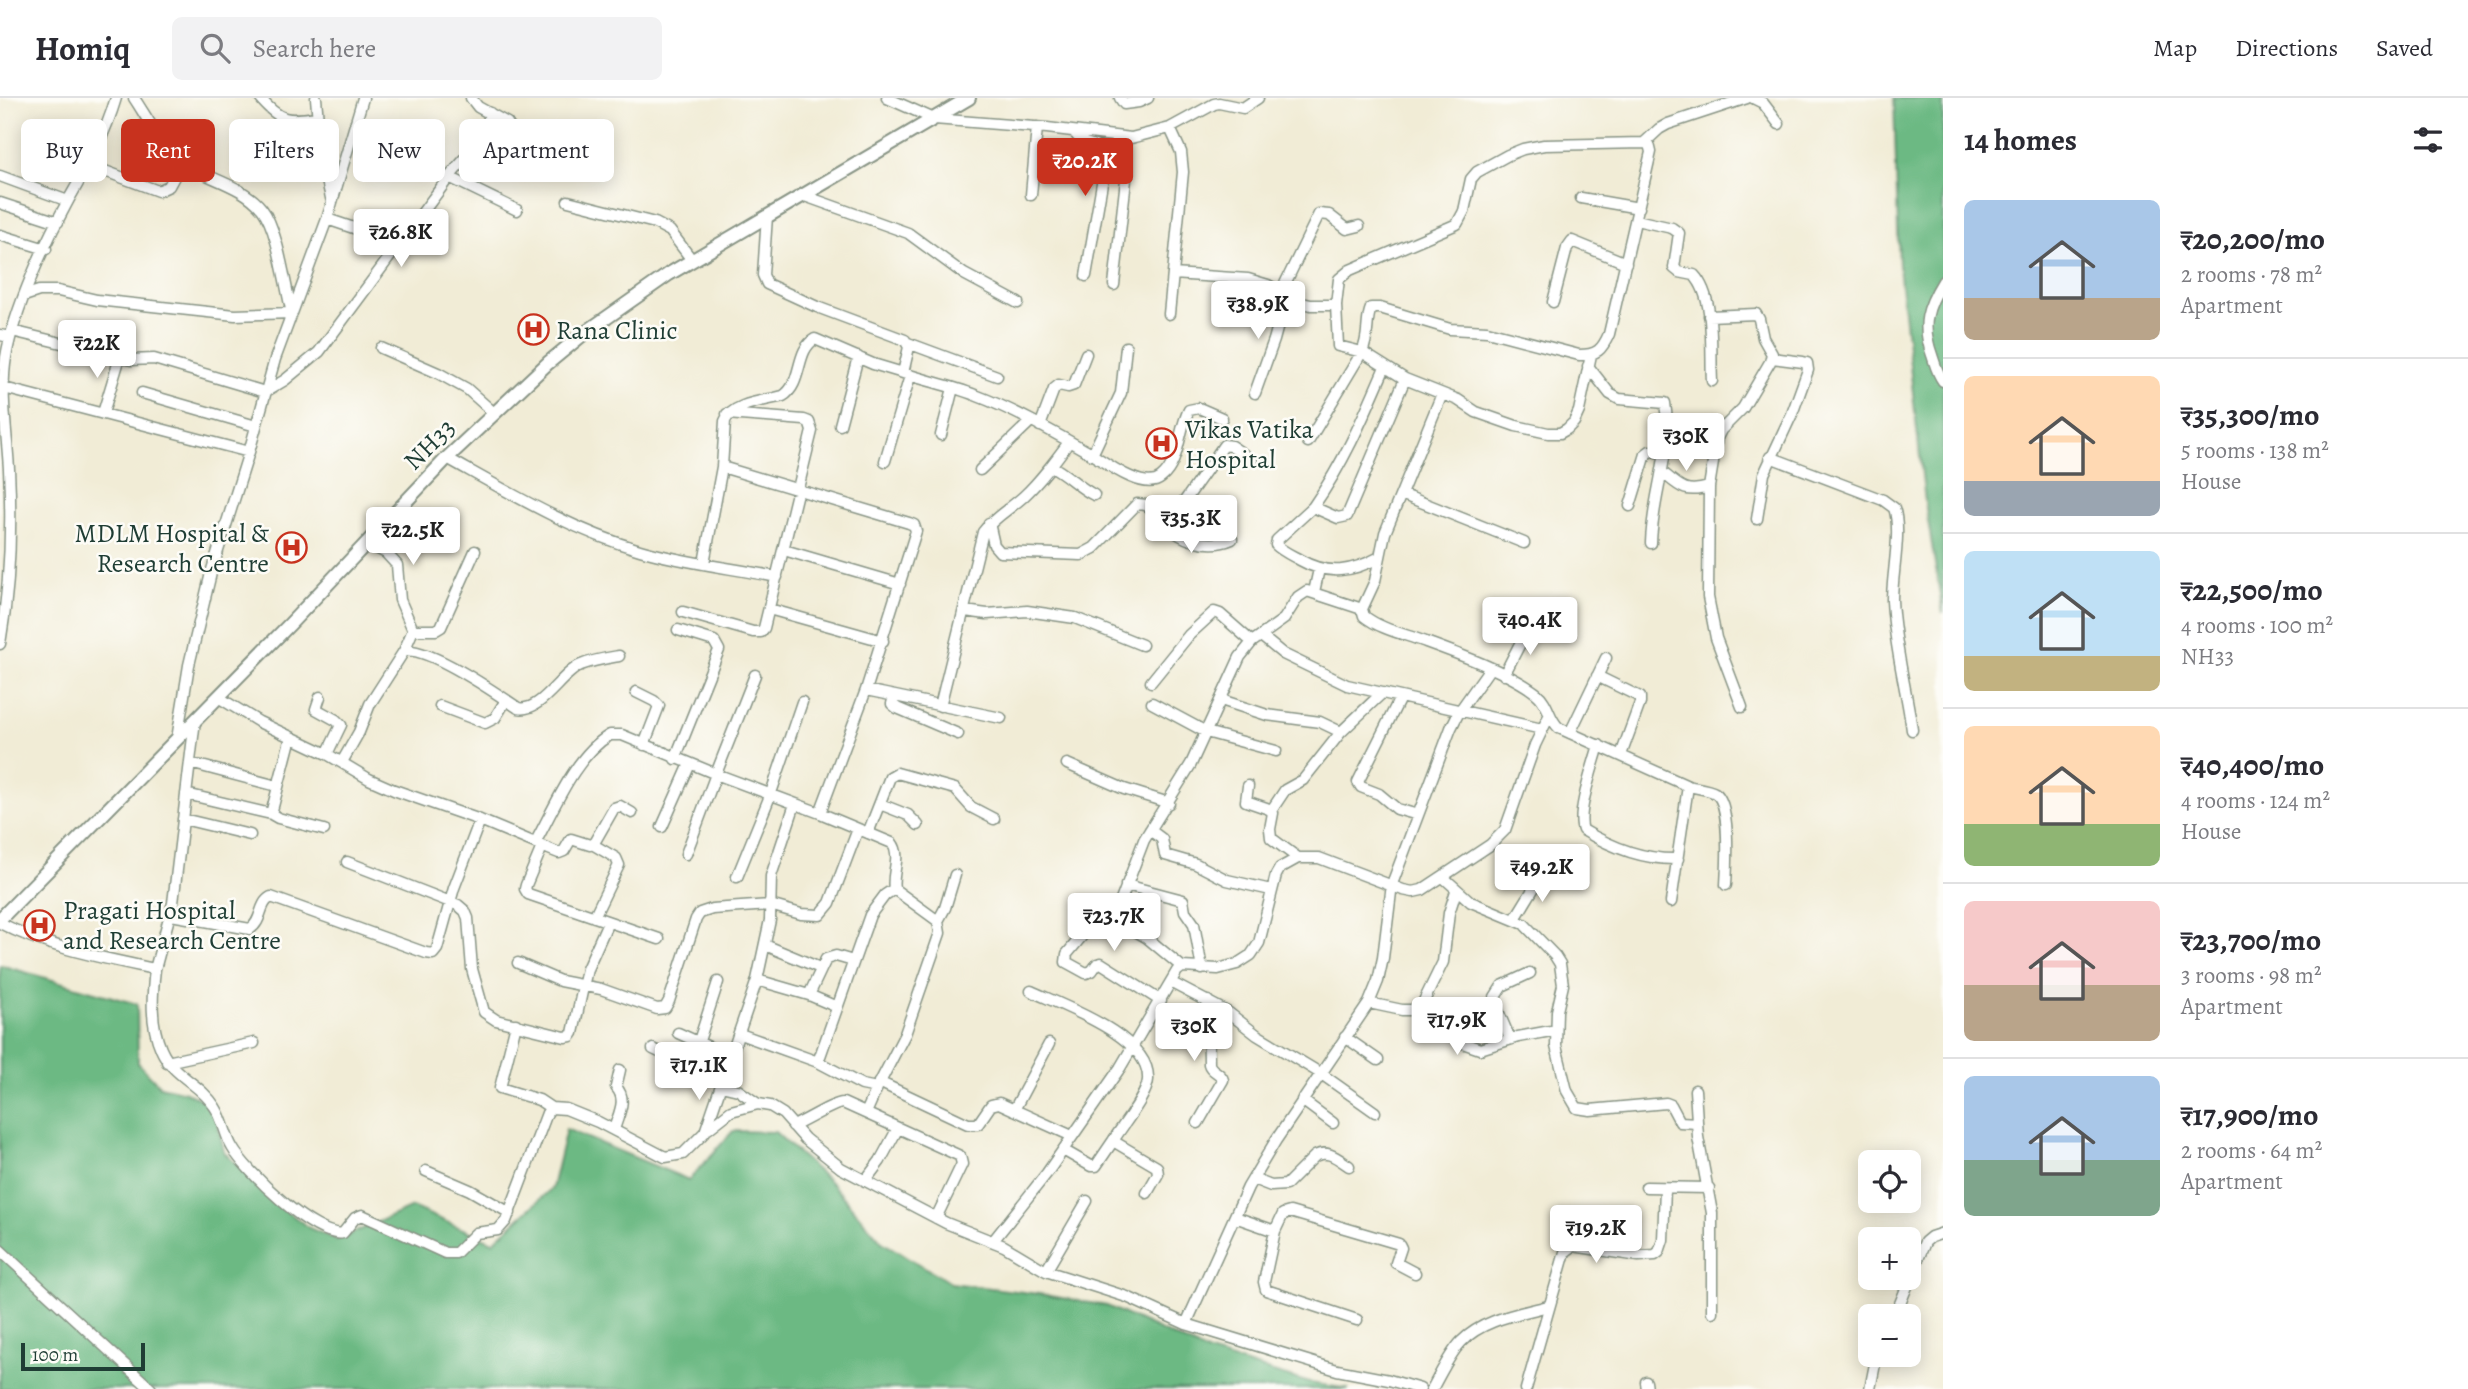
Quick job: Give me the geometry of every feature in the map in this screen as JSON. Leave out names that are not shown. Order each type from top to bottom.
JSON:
[{"type":"main road","name":"NH33","points":[[0,921],[447,458],[582,335],[647,288],[692,260],[969,98]]},
{"type":"street","points":[[107,123],[116,98]]},
{"type":"street","points":[[134,98],[148,119]]},
{"type":"street","points":[[260,98],[278,117],[299,120],[317,117]]},
{"type":"street","points":[[316,98],[321,155],[332,202]]},
{"type":"street","points":[[177,740],[197,623],[265,392],[327,219],[363,98]]},
{"type":"street","points":[[461,98],[469,98],[478,107],[500,119]]},
{"type":"street","points":[[887,98],[934,118],[1131,138],[1170,128],[1223,101],[1243,108],[1258,98]]},
{"type":"street","points":[[1120,98],[1124,104],[1130,104],[1147,98]]},
{"type":"street","points":[[1644,143],[1668,124],[1747,98]]},
{"type":"street","points":[[1753,98],[1763,103],[1779,124]]},
{"type":"street","points":[[7,334],[137,360],[154,359],[265,392],[285,380],[319,352],[449,177],[485,136],[490,113]]},
{"type":"street","points":[[1031,195],[1037,127]]},
{"type":"street","points":[[1169,314],[1183,162],[1170,128]]},
{"type":"street","points":[[1074,132],[1082,142],[1104,149],[1107,154],[1086,276]]},
{"type":"street","points":[[1308,442],[1363,352],[1368,338],[1369,311],[1375,307],[1450,329],[1487,331],[1579,355],[1591,355],[1604,347],[1639,208],[1651,152],[1649,144],[1544,145],[1508,155],[1477,172],[1471,179],[1464,211],[1457,224],[1341,275],[1337,284],[1338,346],[1363,352],[1405,379],[1496,419],[1548,433],[1560,433],[1567,429],[1579,411],[1591,355]]},
{"type":"street","points":[[1106,165],[1125,167],[1127,171],[1114,285]]},
{"type":"street","points":[[0,176],[68,201]]},
{"type":"street","points":[[449,177],[517,210]]},
{"type":"street","points":[[215,178],[237,188],[263,210],[271,227],[292,313]]},
{"type":"street","points":[[0,645],[11,548],[5,473],[4,388],[7,334],[79,182]]},
{"type":"street","points":[[135,182],[159,191],[171,182]]},
{"type":"street","points":[[802,195],[908,233],[964,274],[1018,303]]},
{"type":"street","points":[[1581,198],[1639,208]]},
{"type":"street","points":[[568,201],[654,223],[670,231],[692,260]]},
{"type":"street","points":[[0,203],[58,222]]},
{"type":"street","points":[[1255,393],[1274,340],[1283,294],[1319,214],[1329,215],[1347,229],[1359,226]]},
{"type":"street","points":[[767,216],[763,275],[767,284],[817,307],[997,376]]},
{"type":"street","points":[[327,219],[401,244]]},
{"type":"street","points":[[1636,220],[1676,230],[1679,237],[1674,268],[1697,278],[1706,296],[1712,381]]},
{"type":"street","points":[[0,236],[46,249]]},
{"type":"street","points":[[1553,302],[1567,248],[1572,241],[1626,263]]},
{"type":"street","points":[[1173,274],[1248,279],[1311,304],[1336,304]]},
{"type":"street","points":[[1943,281],[1932,299],[1925,324],[1930,348],[1943,381]]},
{"type":"street","points":[[24,296],[58,291],[97,300],[235,315],[292,313]]},
{"type":"street","points":[[1709,316],[1756,314],[1772,358],[1743,408],[1721,430],[1717,438],[1709,487],[1708,597],[1711,620],[1742,707]]},
{"type":"street","points":[[704,563],[722,467],[727,414],[732,410],[789,393],[811,340],[818,340],[907,375],[997,404],[1132,478],[1151,483],[1160,480],[1167,471],[1189,410],[1199,408],[1222,418]]},
{"type":"street","points":[[885,461],[907,375],[908,343]]},
{"type":"street","points":[[1092,455],[1121,393],[1126,347]]},
{"type":"street","points":[[381,348],[457,383],[494,413]]},
{"type":"street","points":[[980,470],[1035,424],[1054,389],[1074,385],[1086,354]]},
{"type":"street","points":[[103,413],[120,357]]},
{"type":"street","points":[[840,425],[858,357]]},
{"type":"street","points":[[1757,519],[1761,485],[1770,457],[1792,414],[1808,370],[1807,363],[1772,358]]},
{"type":"street","points":[[1380,557],[1353,569],[1318,569],[1276,545],[1277,540],[1313,507],[1342,463],[1385,366]]},
{"type":"street","points":[[1588,366],[1610,394],[1619,399],[1665,403],[1664,453],[1652,517],[1651,543]]},
{"type":"street","points":[[1313,507],[1338,518],[1347,516],[1405,379]]},
{"type":"street","points":[[4,388],[249,452]]},
{"type":"street","points":[[941,435],[953,388]]},
{"type":"street","points":[[142,393],[256,426]]},
{"type":"street","points":[[1442,394],[1385,533],[1375,581],[1362,609],[1364,616],[1370,621],[1490,668],[1535,692],[1544,700],[1549,716],[1559,728],[1688,786],[1715,793],[1721,802],[1726,832],[1726,885]]},
{"type":"street","points":[[683,612],[757,632],[764,628],[812,431],[809,422],[727,414]]},
{"type":"street","points":[[940,706],[983,532],[989,523],[1022,498],[1069,442]]},
{"type":"street","points":[[1167,522],[1172,519],[1224,445],[1231,446],[1252,460]]},
{"type":"street","points":[[1630,506],[1646,454],[1650,451],[1664,453]]},
{"type":"street","points":[[1770,457],[1884,500],[1894,508],[1897,526],[1892,574],[1894,620],[1912,730]]},
{"type":"street","points":[[447,458],[573,526],[642,551],[777,577]]},
{"type":"street","points":[[1051,466],[1066,473],[1094,495]]},
{"type":"street","points":[[722,467],[779,482],[914,526],[915,535],[883,641],[820,813]]},
{"type":"street","points":[[1662,472],[1685,490],[1709,487]]},
{"type":"street","points":[[1401,494],[1524,543]]},
{"type":"street","points":[[989,523],[995,545],[1000,552],[1081,555],[1094,548],[1137,504],[1146,505],[1167,522],[1175,533],[1206,543],[1222,544],[1232,539]]},
{"type":"street","points":[[342,762],[359,732],[370,704],[404,651],[413,630],[401,600],[397,565],[386,554],[366,543]]},
{"type":"street","points":[[784,550],[900,584]]},
{"type":"street","points":[[413,630],[436,630],[441,627],[475,551]]},
{"type":"street","points":[[1314,592],[1318,569]]},
{"type":"street","points":[[1116,919],[1115,913],[1150,830],[1168,803],[1206,732],[1240,657],[1256,639],[1284,620],[1302,593],[1314,592],[1362,609]]},
{"type":"street","points":[[769,609],[883,641]]},
{"type":"street","points":[[965,611],[987,614],[1027,611],[1075,618],[1142,645]]},
{"type":"street","points":[[1151,682],[1189,635],[1214,612],[1283,654],[1347,685],[1542,729]]},
{"type":"street","points":[[1504,675],[1529,626]]},
{"type":"street","points":[[676,759],[719,650],[714,641],[678,630]]},
{"type":"street","points":[[404,651],[415,651],[433,657],[519,708],[530,708],[581,665],[619,656]]},
{"type":"street","points":[[1570,733],[1606,658]]},
{"type":"street","points":[[1186,1324],[1253,1179],[1302,1100],[1369,1003],[1383,958],[1392,884],[1459,712],[1490,668]]},
{"type":"street","points":[[686,854],[755,675]]},
{"type":"street","points":[[1597,676],[1640,697],[1621,755]]},
{"type":"street","points":[[866,690],[1001,718]]},
{"type":"street","points":[[636,692],[659,706],[644,745]]},
{"type":"street","points":[[1298,858],[1271,838],[1272,811],[1285,790],[1303,780],[1341,732],[1381,694]]},
{"type":"street","points":[[894,696],[892,704],[897,708],[958,734]]},
{"type":"street","points":[[218,697],[259,722],[394,790],[480,820],[559,853],[564,851],[572,839],[592,844],[616,858],[619,865],[594,917]]},
{"type":"street","points":[[320,697],[316,709],[341,724],[327,754]]},
{"type":"street","points":[[1400,698],[1358,782],[1397,809],[1418,815]]},
{"type":"street","points":[[440,706],[485,723],[495,718],[506,700]]},
{"type":"street","points":[[1221,700],[1267,715],[1320,722],[1341,732]]},
{"type":"street","points":[[737,877],[770,796],[802,702]]},
{"type":"street","points":[[1152,703],[1206,732],[1276,751]]},
{"type":"street","points":[[1161,1001],[1101,963],[1086,973],[1066,962],[1067,954],[1095,920],[1116,919],[1146,937],[1182,967],[1218,969],[1237,964],[1251,955],[1259,943],[1271,890],[1280,868],[1298,858],[1319,858],[1413,892],[1422,890],[1490,845],[1505,830],[1549,716]]},
{"type":"street","points":[[195,719],[171,915],[155,970],[153,1020],[167,1062],[216,1108],[231,1146],[244,1165],[292,1209],[321,1229],[334,1234],[343,1233],[355,1218],[362,1215],[451,1254],[461,1250],[476,1233],[498,1230],[506,1221],[551,1108]]},
{"type":"street","points":[[659,939],[526,892],[539,845],[570,777],[610,734],[622,735],[770,796],[887,839],[895,847],[894,889]]},
{"type":"street","points":[[271,814],[291,737]]},
{"type":"street","points":[[1598,745],[1583,810],[1583,830],[1637,855],[1662,860],[1678,859]]},
{"type":"street","points":[[190,764],[277,786]]},
{"type":"street","points":[[662,827],[690,764]]},
{"type":"street","points":[[1067,764],[1124,789],[1168,803]]},
{"type":"street","points":[[518,963],[560,981],[618,994],[657,1009],[664,1008],[669,1002],[696,919],[700,914],[712,909],[770,905],[811,916],[820,915],[826,910],[863,831],[880,804],[890,777],[897,773],[955,789],[971,807],[994,819]]},
{"type":"street","points":[[1248,786],[1247,801],[1272,811]]},
{"type":"street","points":[[1671,902],[1688,786]]},
{"type":"street","points":[[186,794],[271,814],[324,830]]},
{"type":"street","points":[[705,1132],[757,980],[765,945],[771,876],[795,804]]},
{"type":"street","points":[[880,804],[908,815],[918,825]]},
{"type":"street","points":[[592,844],[614,808],[620,806],[632,813]]},
{"type":"street","points":[[183,819],[250,835]]},
{"type":"street","points":[[171,915],[250,929],[258,922],[265,901],[271,897],[429,954],[437,949],[480,820]]},
{"type":"street","points":[[1150,830],[1162,839],[1166,855],[1196,864],[1227,880],[1271,890]]},
{"type":"street","points":[[347,862],[411,889],[451,902],[464,911],[468,918],[472,969],[484,1012],[496,1020],[565,1037],[571,1036],[582,985],[607,922]]},
{"type":"street","points":[[1515,919],[1543,873]]},
{"type":"street","points":[[866,1113],[905,1034],[940,933],[938,921],[945,908],[955,874]]},
{"type":"street","points":[[1443,877],[1471,902],[1515,919],[1538,937],[1560,964],[1563,985],[1556,1046],[1567,1091],[1577,1108],[1590,1110],[1666,1103],[1671,1105],[1680,1122],[1697,1123]]},
{"type":"street","points":[[1126,885],[1183,900],[1185,911],[1194,924],[1202,968]]},
{"type":"street","points":[[894,889],[938,921]]},
{"type":"street","points":[[818,1062],[870,915],[885,895],[894,889]]},
{"type":"street","points":[[1420,1009],[1443,962],[1449,913],[1456,891]]},
{"type":"street","points":[[0,921],[20,933],[58,946],[155,970]]},
{"type":"street","points":[[765,945],[820,968]]},
{"type":"street","points":[[809,995],[820,968],[830,956],[853,961]]},
{"type":"street","points":[[993,1241],[1063,1150],[1182,967]]},
{"type":"street","points":[[1510,1039],[1495,1004],[1495,997],[1502,986],[1530,972]]},
{"type":"street","points":[[757,980],[809,995],[837,1007]]},
{"type":"street","points":[[698,1044],[718,982]]},
{"type":"street","points":[[1172,982],[1229,1013],[1257,1035],[1320,1073],[1375,1112]]},
{"type":"street","points":[[1031,991],[1115,1032],[1132,1047],[1148,1071],[1146,1089],[1096,1166],[1091,1166],[1063,1150]]},
{"type":"street","points":[[1198,1123],[1223,1080],[1212,1070],[1209,1063],[1208,1001]]},
{"type":"street","points":[[1369,1003],[1402,1010],[1420,1009],[1431,1013],[1450,1033],[1471,1047],[1491,1047],[1510,1039],[1556,1030]]},
{"type":"street","points":[[516,1024],[500,1088],[539,1100],[551,1108],[566,1109],[665,1157],[683,1154],[731,1111],[758,1104],[770,1106],[783,1114],[821,1153],[865,1181],[967,1233],[993,1241],[1046,1271],[1128,1297],[1186,1324],[1337,1370],[1420,1389]]},
{"type":"street","points":[[678,1033],[731,1057]]},
{"type":"street","points":[[740,1034],[818,1062],[862,1085],[878,1085],[968,1124],[982,1121],[994,1103],[1072,1136]]},
{"type":"street","points":[[1345,1037],[1378,1060]]},
{"type":"street","points":[[167,1062],[254,1043]]},
{"type":"street","points":[[1014,1110],[1049,1044]]},
{"type":"street","points":[[653,1049],[738,1090],[758,1104]]},
{"type":"street","points":[[614,1130],[623,1099],[617,1087],[620,1070]]},
{"type":"street","points":[[1695,1090],[1697,1123],[1709,1188],[1713,1239],[1712,1312]]},
{"type":"street","points":[[1302,1100],[1333,1123]]},
{"type":"street","points":[[793,1126],[820,1115],[836,1103],[843,1103],[960,1156],[962,1164],[936,1218]]},
{"type":"street","points":[[865,1181],[880,1161],[898,1128]]},
{"type":"street","points":[[1113,1141],[1157,1167],[1158,1174],[1147,1193]]},
{"type":"street","points":[[1253,1179],[1271,1186],[1286,1185],[1320,1153],[1334,1156],[1349,1166]]},
{"type":"street","points":[[426,1171],[510,1213]]},
{"type":"street","points":[[1646,1187],[1709,1188]]},
{"type":"street","points":[[1526,1389],[1548,1306],[1568,1248],[1584,1247],[1649,1257],[1660,1252],[1665,1188]]},
{"type":"street","points":[[1046,1271],[1087,1201]]},
{"type":"street","points":[[1357,1321],[1266,1290],[1264,1282],[1275,1231],[1283,1214],[1290,1212],[1399,1244],[1401,1248],[1396,1263],[1415,1273]]},
{"type":"street","points":[[1235,1217],[1275,1231]]},
{"type":"street","points":[[1900,1304],[1925,1242],[1943,1233]]},
{"type":"street","points":[[0,1250],[151,1389]]},
{"type":"street","points":[[1432,1389],[1460,1342],[1474,1330],[1548,1306]]},
{"type":"street","points":[[1870,1389],[1874,1367]]},
{"type":"green space","points":[[1894,98],[1943,98],[1943,613],[1925,502],[1899,266]]},
{"type":"green space","points":[[0,965],[137,1004],[138,1063],[160,1086],[186,1092],[206,1102],[217,1121],[224,1152],[270,1198],[309,1228],[337,1240],[412,1207],[493,1242],[552,1188],[566,1129],[689,1180],[733,1131],[775,1132],[832,1184],[882,1242],[951,1283],[1107,1306],[1209,1353],[1310,1383],[1349,1389],[0,1389]]},
{"type":"place","name":"Rana Clinic","points":[[533,330]]},
{"type":"place","name":"Vikas Vatika Hospital","points":[[1162,444]]},
{"type":"place","name":"MDLM Hospital & Research Centre","points":[[292,548]]},
{"type":"place","name":"Pragati Hospital and Research Centre","points":[[40,925]]}]
